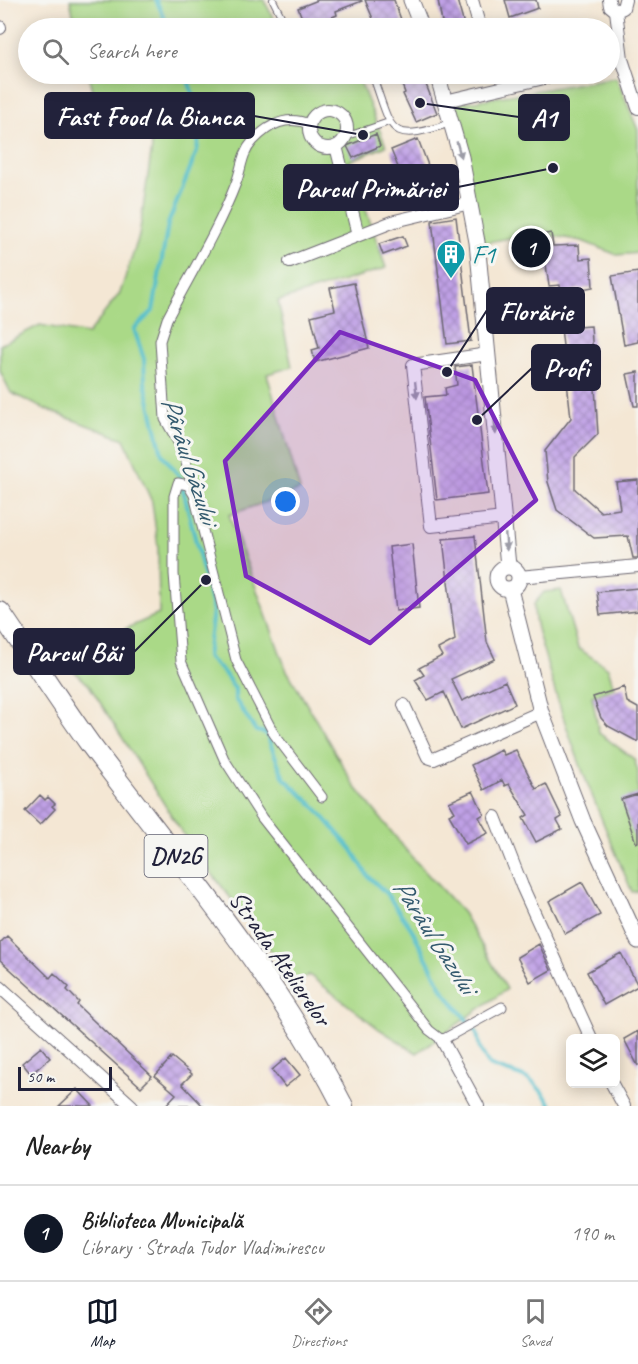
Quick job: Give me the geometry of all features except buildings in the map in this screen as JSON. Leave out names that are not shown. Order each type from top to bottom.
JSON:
[{"type":"main road","name":"Strada Atelierelor","points":[[0,612],[89,742],[284,1006],[343,1106]]},
{"type":"street","points":[[411,0],[418,18]]},
{"type":"street","points":[[472,0],[477,18]]},
{"type":"street","points":[[613,5],[623,8],[625,0]]},
{"type":"street","points":[[620,69],[638,108]]},
{"type":"street","points":[[440,84],[461,157],[477,242],[504,518],[512,577],[541,711],[583,821],[638,941]]},
{"type":"street","points":[[445,101],[518,84]]},
{"type":"street","points":[[341,141],[331,148],[318,145],[310,136],[309,124],[317,113],[335,111],[344,119],[341,141],[358,235]]},
{"type":"street","points":[[309,124],[295,118],[283,121],[266,129],[244,153],[236,183],[167,319],[160,340],[165,419],[183,451],[236,660],[274,734],[322,797]]},
{"type":"street","points":[[290,262],[425,212],[470,203]]},
{"type":"street","points":[[488,354],[413,365],[431,526],[504,518]]},
{"type":"street","points":[[194,495],[180,482],[174,496],[174,574],[181,661],[224,759],[262,818],[352,935],[429,1030],[442,1040],[478,1106]]},
{"type":"street","points":[[512,577],[638,566]]},
{"type":"street","points":[[404,705],[428,757],[434,759],[541,711]]},
{"type":"street","points":[[495,817],[518,877],[589,1034]]},
{"type":"street","points":[[0,987],[132,1106]]},
{"type":"street","points":[[442,1040],[502,1007]]},
{"type":"street","points":[[615,1088],[624,1106]]},
{"type":"lane","points":[[273,0],[282,18]]},
{"type":"lane","points":[[376,84],[389,122],[396,130],[413,135],[451,123]]},
{"type":"lane","points":[[341,141],[389,122]]},
{"type":"highlighted area","points":[[340,332],[475,380],[536,500],[370,643],[246,576],[225,461]]},
{"type":"green space","points":[[70,0],[264,0],[273,18],[74,18]]},
{"type":"green space","points":[[90,84],[361,84],[386,146],[349,161],[386,268],[278,301],[292,367],[267,374],[300,490],[229,515],[286,669],[354,785],[410,855],[463,913],[507,989],[417,1053],[379,1029],[309,975],[296,983],[190,845],[89,685],[60,658],[159,614],[158,547],[152,502],[124,439],[47,410],[11,393],[0,371],[0,345],[40,325],[88,334],[120,293],[139,236],[152,147],[144,115],[94,98]]},
{"type":"green space","points":[[575,84],[619,84],[638,130],[638,253],[617,255],[582,241],[537,233],[483,243],[451,105]]},
{"type":"green space","points":[[561,590],[578,648],[608,668],[614,688],[592,696],[599,733],[634,759],[638,771],[638,891],[632,892],[586,781],[556,696],[537,627],[534,604],[544,592]]},
{"type":"waterway","name":"Pârâul Gâzului","points":[[156,0],[164,18]]},
{"type":"waterway","name":"Pârâul Gâzului","points":[[189,84],[201,119],[197,151],[168,224],[153,311],[134,329],[144,359],[145,383],[162,454],[180,477],[213,611],[207,657],[224,673],[235,689],[235,699],[256,731],[266,733],[284,778],[315,807],[352,850],[368,876],[386,893],[411,928],[443,990],[477,1033],[480,1049],[489,1065],[531,1081],[552,1106]]},
{"type":"place","name":"A1","points":[[420,103]]},
{"type":"place","name":"Fast Food la Bianca","points":[[363,135]]},
{"type":"place","name":"Parcul Primăriei","points":[[553,168]]},
{"type":"place","name":"Biblioteca Municipală","points":[[531,248]]},
{"type":"place","name":"F1","points":[[451,280]]},
{"type":"place","name":"Florărie","points":[[447,372]]},
{"type":"place","name":"Profi","points":[[477,420]]},
{"type":"place","name":"Parcul Băi","points":[[206,580]]},
{"type":"water label","name":"Pârâul Gazului","points":[[435,936]]}]
